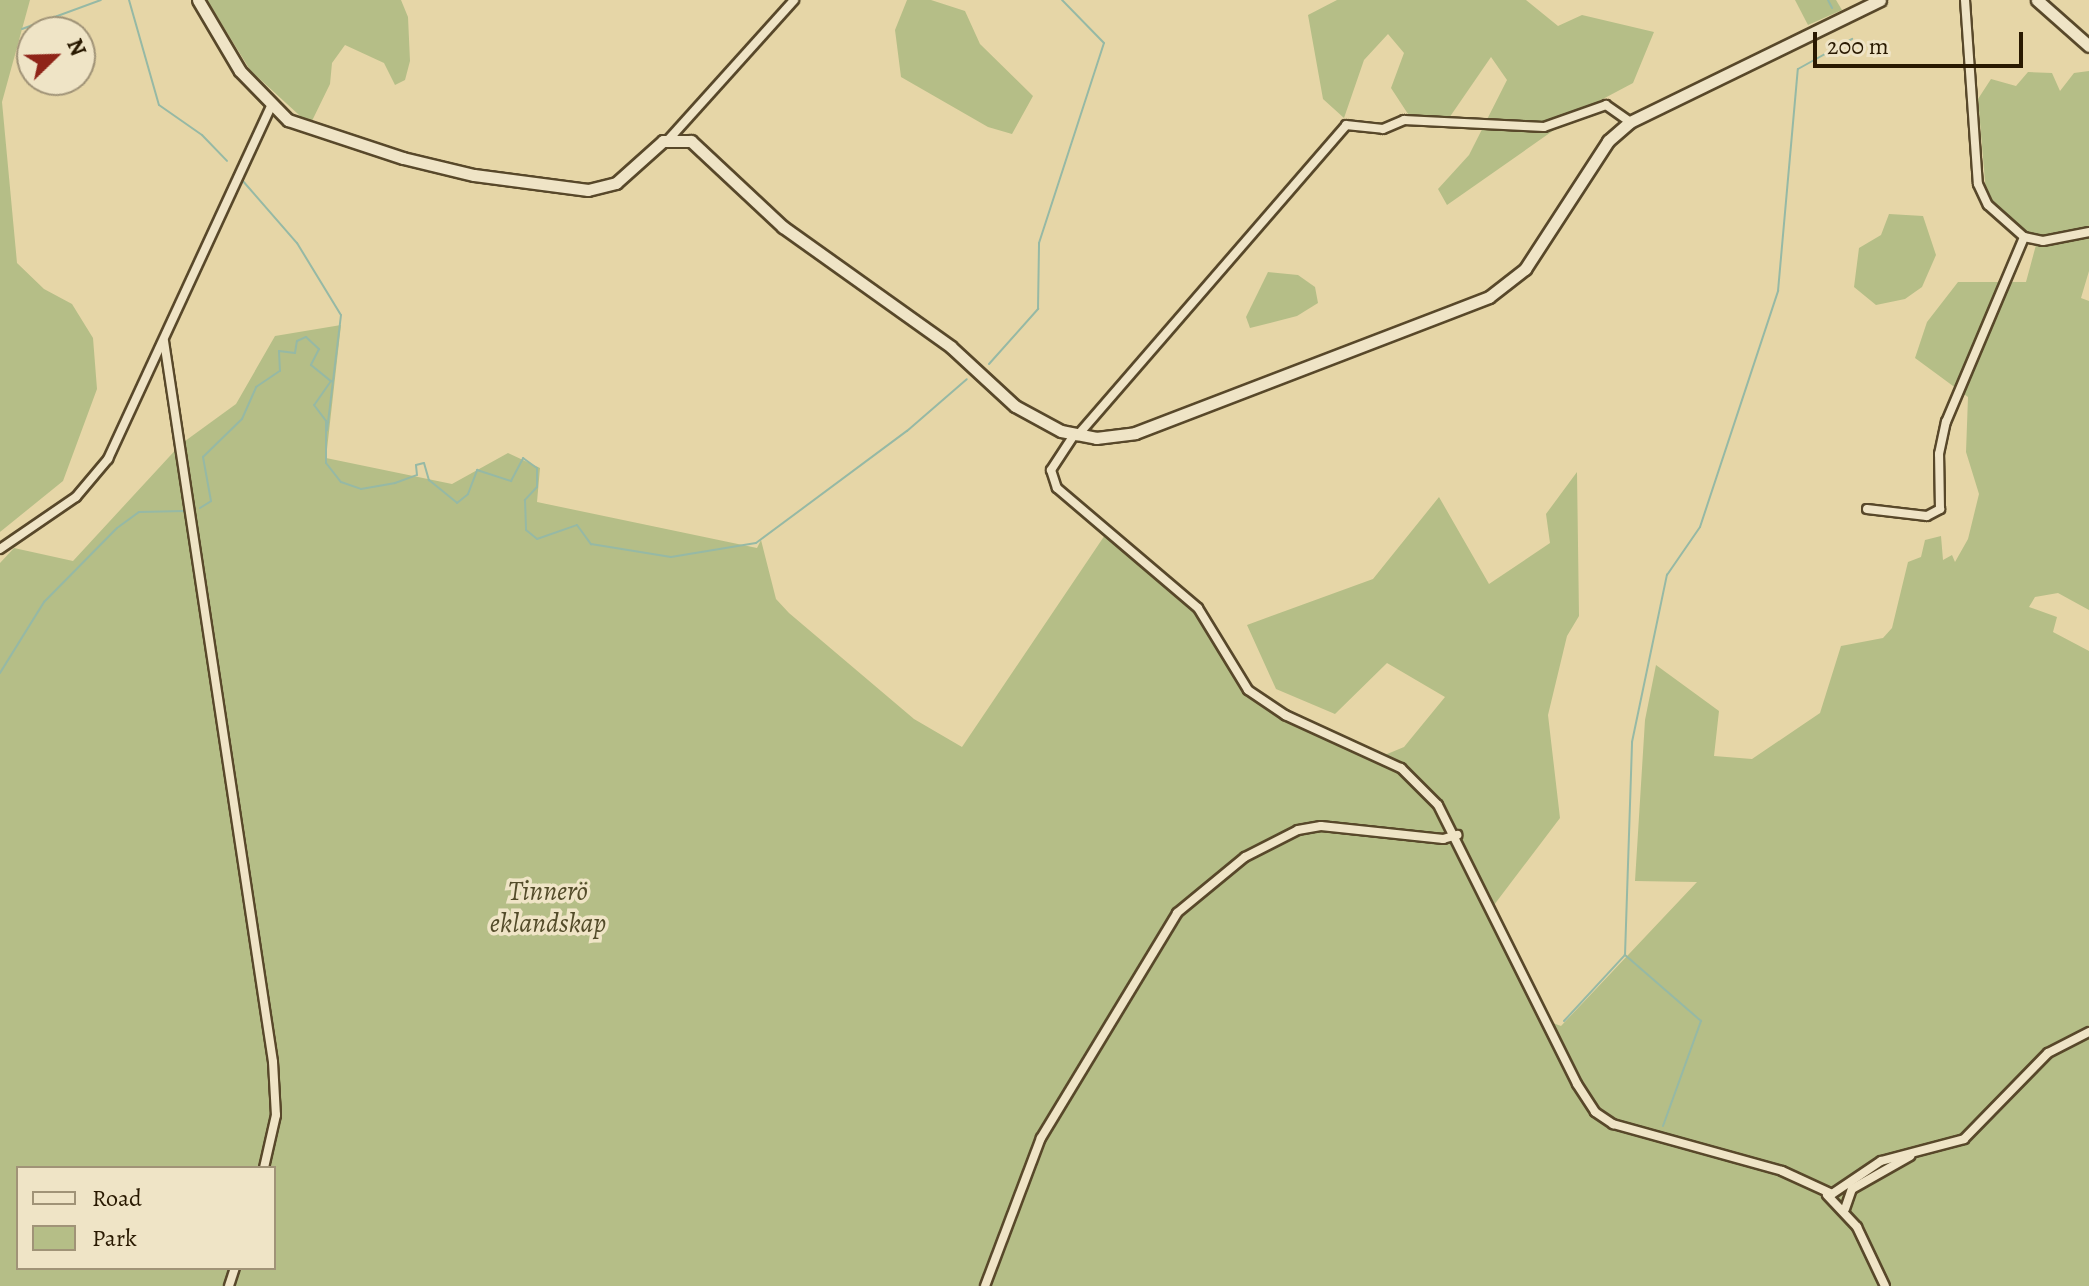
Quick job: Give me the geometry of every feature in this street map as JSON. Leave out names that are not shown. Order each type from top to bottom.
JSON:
[{"type":"street","points":[[198,0],[240,71],[271,106],[311,132],[403,158],[583,189],[616,183],[669,139],[794,0]]},
{"type":"street","points":[[669,139],[691,141],[783,227],[951,347],[1015,406],[1075,435],[1109,438],[1135,433],[1498,292],[1525,269],[1608,141],[1630,122],[1880,0]]},
{"type":"street","points":[[1965,0],[1978,184],[1988,205],[2024,237],[2043,241],[2089,232]]},
{"type":"street","points":[[2037,0],[2089,46]]},
{"type":"street","points":[[1630,122],[1606,105],[1544,127],[1404,120],[1383,129],[1342,127],[1075,435],[1051,470],[1057,488],[1198,608],[1248,690],[1285,715],[1401,768],[1438,805],[1457,835],[1516,969],[1595,1112],[1623,1130],[1782,1171],[1827,1195],[1845,1210],[1885,1286]]},
{"type":"street","points":[[0,549],[76,497],[97,475],[121,436],[271,106]]},
{"type":"street","points":[[1867,509],[1927,516],[1942,506],[1939,454],[1946,422],[2024,237]]},
{"type":"street","points":[[164,341],[171,361],[273,1062],[276,1115],[264,1166]]},
{"type":"street","points":[[985,1286],[1041,1138],[1177,913],[1245,857],[1298,830],[1321,826],[1443,839],[1457,835]]},
{"type":"street","points":[[1827,1195],[1881,1161],[1950,1145],[1974,1132],[2031,1068],[2089,1032]]},
{"type":"street","points":[[1845,1210],[1845,1199],[1857,1185],[1914,1153]]},
{"type":"green space","points":[[0,0],[30,0],[26,16],[16,16],[16,51],[2,102],[17,263],[44,289],[72,304],[93,338],[97,389],[63,481],[0,532]]},
{"type":"green space","points":[[207,0],[401,0],[408,17],[410,61],[405,80],[395,85],[384,63],[345,45],[332,63],[330,84],[310,125],[250,70]]},
{"type":"green space","points":[[907,0],[931,0],[965,11],[980,44],[1033,96],[1012,134],[988,127],[901,77],[895,30]]},
{"type":"green space","points":[[1337,0],[1526,0],[1558,26],[1582,15],[1654,32],[1633,83],[1584,109],[1447,205],[1438,189],[1469,155],[1507,80],[1491,57],[1447,121],[1408,114],[1391,88],[1404,53],[1388,34],[1364,60],[1344,118],[1323,99],[1308,15]]},
{"type":"green space","points":[[1795,0],[1836,0],[1842,10],[1808,25]]},
{"type":"green space","points":[[2089,71],[2089,228],[2034,236],[2021,231],[1986,193],[1978,99],[1991,79],[2016,86],[2028,72],[2052,73],[2060,91],[2074,73]]},
{"type":"green space","points":[[1889,214],[1923,216],[1936,255],[1922,287],[1905,299],[1876,305],[1854,287],[1859,248],[1881,235]]},
{"type":"green space","name":"Tinnerö eklandskap","points":[[2089,234],[2089,271],[2081,298],[2089,301],[2089,610],[2058,593],[2035,597],[2029,607],[2057,617],[2053,632],[2089,651],[2089,1286],[0,1286],[0,563],[14,548],[73,561],[181,444],[236,404],[275,336],[341,325],[326,458],[452,484],[508,453],[540,468],[537,502],[757,548],[761,540],[776,599],[789,613],[914,719],[962,747],[1107,532],[1193,604],[1259,699],[1380,757],[1404,747],[1445,697],[1387,663],[1335,714],[1276,689],[1247,625],[1373,579],[1439,497],[1489,584],[1550,543],[1546,514],[1577,472],[1579,616],[1567,636],[1548,715],[1560,818],[1494,905],[1482,890],[1542,1019],[1561,1026],[1697,882],[1635,881],[1645,720],[1656,665],[1719,711],[1714,756],[1752,759],[1820,713],[1841,646],[1883,638],[1892,628],[1908,562],[1921,557],[1925,540],[1941,536],[1943,560],[1952,555],[1955,562],[1968,539],[1979,494],[1966,452],[1968,397],[1915,358],[1927,322],[1958,282],[2026,282],[2036,245]]},
{"type":"green space","points":[[1268,272],[1298,275],[1315,287],[1318,303],[1297,316],[1250,328],[1246,317]]},
{"type":"waterway","points":[[57,16],[101,0]]},
{"type":"waterway","points":[[129,0],[159,105],[202,135],[227,161]]},
{"type":"waterway","points":[[989,364],[1038,309],[1039,243],[1104,43],[1062,0]]},
{"type":"waterway","points":[[1828,0],[1832,8]]},
{"type":"waterway","points":[[1663,1126],[1701,1021],[1625,955],[1632,742],[1667,575],[1700,527],[1778,291],[1798,69],[1852,39]]},
{"type":"waterway","points":[[242,180],[297,243],[341,315],[327,430]]},
{"type":"waterway","points":[[200,508],[211,501],[203,457],[242,419],[256,387],[280,371],[279,351],[295,353],[297,341],[306,337],[319,349],[311,365],[331,381],[314,405],[326,421],[326,463],[341,482],[361,489],[395,483],[417,475],[416,465],[424,463],[429,480],[457,503],[468,494],[477,470],[511,481],[523,458],[537,468],[537,487],[525,500],[526,530],[537,539],[577,525],[591,544],[671,557],[756,543],[907,431],[967,379]]},
{"type":"waterway","points":[[0,673],[44,602],[117,528],[139,512],[184,511]]},
{"type":"waterway","points":[[1564,1021],[1625,955]]}]
